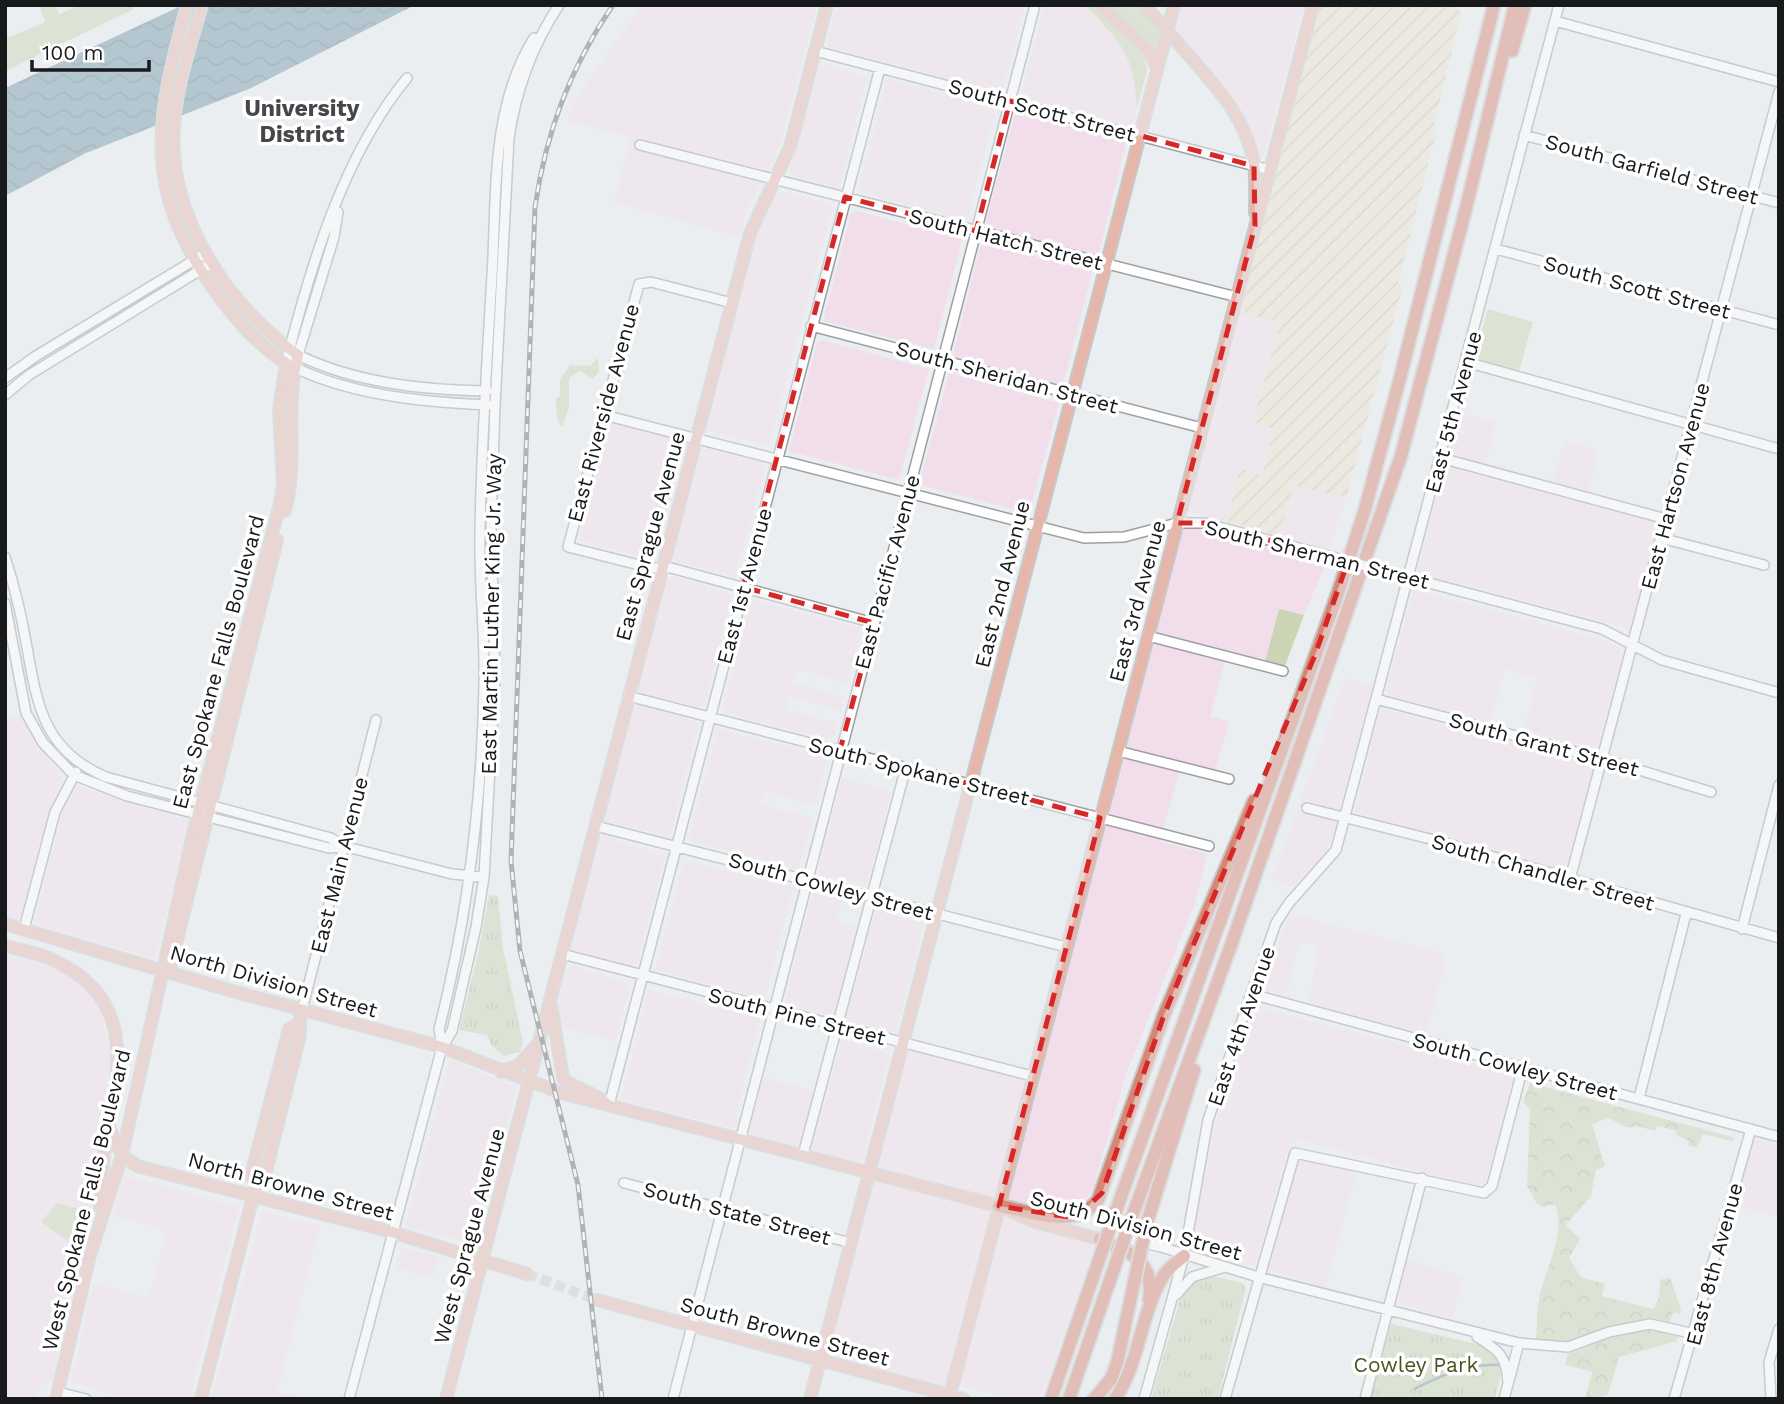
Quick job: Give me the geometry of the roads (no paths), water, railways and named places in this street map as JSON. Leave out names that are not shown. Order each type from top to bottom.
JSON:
[{"type":"highway","points":[[1443,214],[1485,5]]},
{"type":"highway","points":[[1051,1399],[1365,509],[1443,214],[1494,5]]},
{"type":"highway","points":[[1069,1399],[1129,1224],[1231,946],[1401,456],[1464,216],[1515,5]]},
{"type":"highway","points":[[1464,216],[1525,5]]},
{"type":"highway","points":[[999,1206],[1070,1219],[1086,1212],[1102,1193],[1164,1015],[1315,655]]},
{"type":"highway","points":[[1094,1399],[1111,1379],[1117,1363],[1146,1226],[1231,946]]},
{"type":"highway","points":[[1100,1238],[1134,1254],[1146,1267],[1150,1287],[1146,1325]]},
{"type":"highway","points":[[1115,1399],[1135,1363],[1163,1276],[1184,1256]]},
{"type":"main road","points":[[187,5],[164,94],[161,157],[172,210],[194,260],[254,340],[290,365]]},
{"type":"main road","points":[[202,5],[176,106],[174,152],[184,205],[209,258],[260,326],[294,352]]},
{"type":"main road","name":"East Sprague Avenue","points":[[529,1083],[750,233],[790,147],[827,5]]},
{"type":"main road","points":[[1100,5],[1150,52],[1157,72]]},
{"type":"main road","points":[[1145,5],[1230,105],[1244,131],[1254,166],[1255,226]]},
{"type":"main road","name":"East 2nd Avenue","points":[[810,1399],[1174,5]]},
{"type":"main road","name":"East 3rd Avenue","points":[[949,1397],[1313,5]]},
{"type":"main road","name":"East Spokane Falls Boulevard","points":[[165,971],[204,809],[293,479],[290,365],[294,352]]},
{"type":"main road","name":"North Division Street","points":[[5,925],[442,1048],[529,1083]]},
{"type":"main road","points":[[5,946],[59,962],[91,984],[103,1000],[113,1021],[118,1052],[99,1224]]},
{"type":"main road","name":"West Spokane Falls Boulevard","points":[[57,1395],[99,1224],[122,1155],[165,971]]},
{"type":"main road","points":[[550,999],[563,1078],[569,1084],[592,1091],[609,1105]]},
{"type":"main road","points":[[201,1399],[256,1185],[251,1175],[289,1029],[298,1024],[302,1010]]},
{"type":"main road","points":[[502,1072],[522,1062],[540,1041]]},
{"type":"main road","name":"South Division Street","points":[[529,1083],[999,1206],[1035,1222],[1100,1238]]},
{"type":"main road","name":"West Sprague Avenue","points":[[446,1399],[529,1083]]},
{"type":"main road","points":[[109,1127],[122,1155]]},
{"type":"main road","name":"North Browne Street","points":[[122,1155],[136,1167],[483,1258]]},
{"type":"main road","points":[[483,1258],[527,1274]]},
{"type":"main road","name":"South Browne Street","points":[[597,1300],[964,1399]]},
{"type":"street","name":"East Martin Luther King Jr. Way","points":[[442,1048],[439,1029],[463,925],[471,876],[484,690],[480,536],[483,404],[501,130],[508,97],[521,60],[559,5]]},
{"type":"street","name":"East Pacific Avenue","points":[[673,1399],[1035,5]]},
{"type":"street","name":"East 5th Avenue","points":[[1345,818],[1559,5]]},
{"type":"street","points":[[1555,21],[1779,82]]},
{"type":"street","name":"East Martin Luther King Jr. Way","points":[[442,1048],[452,1031],[476,927],[484,877],[495,678],[491,522],[509,138],[521,83],[543,30]]},
{"type":"street","name":"South Scott Street","points":[[815,51],[1270,170]]},
{"type":"street","name":"East 1st Avenue","points":[[609,1105],[880,68]]},
{"type":"street","points":[[408,78],[367,138],[340,198],[334,237],[294,352],[323,367],[426,389],[496,391]]},
{"type":"street","name":"East Hartson Avenue","points":[[1570,879],[1779,92]]},
{"type":"street","name":"South Garfield Street","points":[[1524,135],[1779,203]]},
{"type":"street","name":"South Hatch Street","points":[[640,145],[1237,298]]},
{"type":"street","name":"South Scott Street","points":[[1496,249],[1779,325]]},
{"type":"street","points":[[5,378],[36,356],[194,260],[209,258]]},
{"type":"street","points":[[5,395],[43,366],[201,270],[209,258]]},
{"type":"street","name":"East Riverside Avenue","points":[[661,569],[568,547],[636,289],[642,281],[732,303]]},
{"type":"street","points":[[109,311],[120,320]]},
{"type":"street","name":"South Sheridan Street","points":[[811,326],[1202,428]]},
{"type":"street","points":[[36,356],[43,366]]},
{"type":"street","points":[[1466,362],[1779,449]]},
{"type":"street","points":[[290,365],[333,381],[411,398],[495,405]]},
{"type":"street","name":"South Sherman Street","points":[[604,415],[1037,526],[1104,540],[1177,523],[1204,523],[1602,629],[1662,660],[1779,693]]},
{"type":"street","points":[[1441,458],[1666,519]]},
{"type":"street","points":[[1661,538],[1764,565]]},
{"type":"street","points":[[6,561],[29,658],[33,690],[42,718],[59,744],[81,764],[106,778],[204,809]]},
{"type":"street","points":[[661,569],[743,587],[874,623]]},
{"type":"street","points":[[5,603],[21,695],[30,723],[52,754],[74,775],[114,792],[331,838],[343,846],[484,877]]},
{"type":"street","points":[[1148,636],[1283,671]]},
{"type":"street","points":[[16,660],[29,658]]},
{"type":"street","name":"South Spokane Street","points":[[628,696],[1209,846]]},
{"type":"street","name":"South Grant Street","points":[[1376,699],[1603,759],[1711,792]]},
{"type":"street","points":[[30,723],[42,718]]},
{"type":"street","name":"East Main Avenue","points":[[302,1010],[376,720]]},
{"type":"street","points":[[1118,751],[1229,779]]},
{"type":"street","points":[[24,929],[55,812],[81,764]]},
{"type":"street","points":[[803,1156],[906,767]]},
{"type":"street","points":[[1742,929],[1779,785]]},
{"type":"street","name":"South Chandler Street","points":[[1307,808],[1779,939]]},
{"type":"street","name":"East 4th Avenue","points":[[1145,1398],[1184,1256],[1208,1121],[1251,994],[1276,923],[1289,903],[1332,857],[1345,818]]},
{"type":"street","name":"South Cowley Street","points":[[596,826],[1066,947]]},
{"type":"street","points":[[1639,1098],[1686,914]]},
{"type":"street","name":"South Pine Street","points":[[562,954],[1032,1076]]},
{"type":"street","name":"South Cowley Street","points":[[1251,994],[1779,1137]]},
{"type":"street","points":[[349,1399],[442,1048]]},
{"type":"street","points":[[1225,1399],[1289,1167],[1298,1151],[1484,1193],[1492,1186],[1523,1067]]},
{"type":"street","name":"East 8th Avenue","points":[[1674,1399],[1695,1334],[1751,1129]]},
{"type":"street","points":[[1365,1399],[1422,1178]]},
{"type":"street","name":"South State Street","points":[[624,1183],[851,1243]]},
{"type":"street","name":"South Division Street","points":[[1100,1238],[1115,1236],[1170,1249],[1184,1256],[1258,1277],[1519,1343],[1568,1347],[1608,1332],[1650,1324],[1695,1334]]},
{"type":"street","points":[[1174,1296],[1192,1277],[1226,1268]]},
{"type":"street","points":[[1771,1399],[1769,1362],[1779,1329]]},
{"type":"street","points":[[1468,1332],[1501,1352],[1508,1366],[1508,1383]]},
{"type":"street","points":[[1504,1399],[1519,1343]]},
{"type":"street","points":[[57,1395],[86,1399]]},
{"type":"water","points":[[183,5],[415,5],[249,89],[86,153],[5,196],[5,88]]},
{"type":"waterway","points":[[1414,1389],[1467,1368],[1500,1365]]},
{"type":"tunnel","points":[[527,1274],[597,1300]]},
{"type":"railway","points":[[602,1399],[578,1185],[520,951],[511,861],[535,207],[546,153],[562,101],[584,53],[613,5]]},
{"type":"district","name":"University District","points":[[302,121]]},
{"type":"park label","name":"Cowley Park","points":[[1416,1364]]}]
